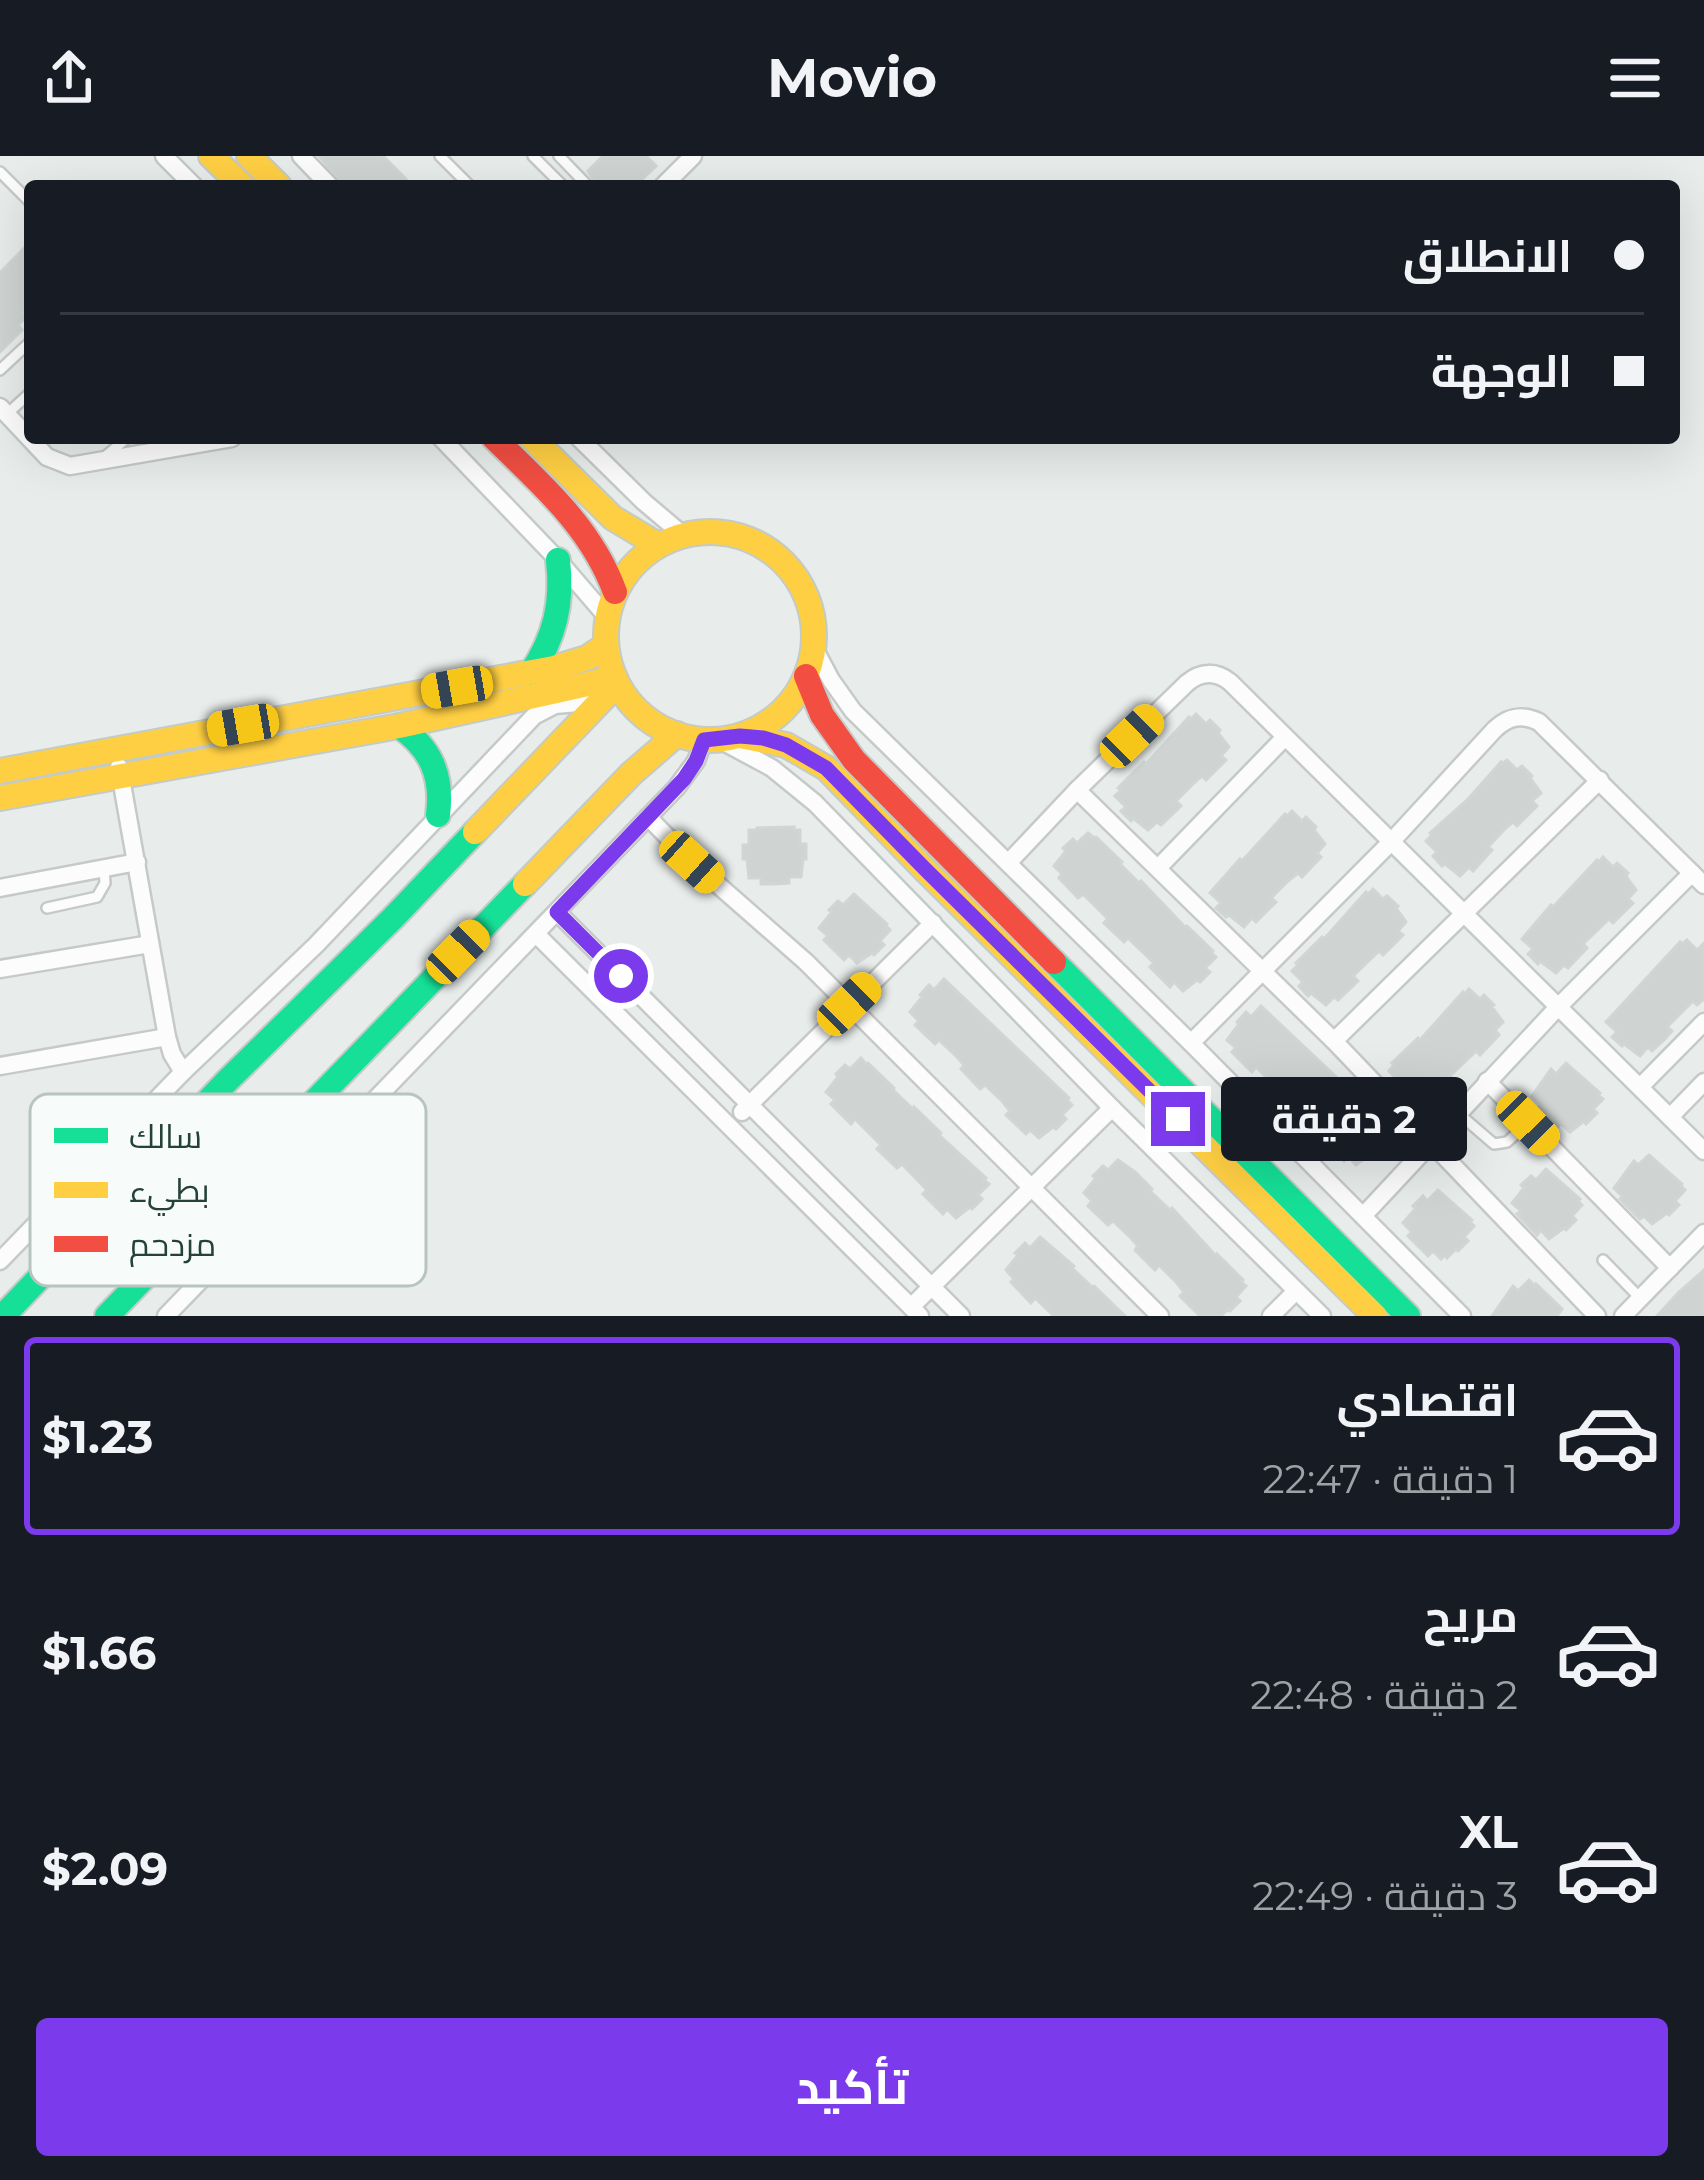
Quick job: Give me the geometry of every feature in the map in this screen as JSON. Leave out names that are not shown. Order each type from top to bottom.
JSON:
[{"type":"street","points":[[164,156],[188,180]]},
{"type":"street","points":[[212,156],[236,180]]},
{"type":"street","points":[[249,156],[273,180]]},
{"type":"street","points":[[301,156],[324,180]]},
{"type":"street","points":[[669,180],[693,156]]},
{"type":"street","points":[[37,444],[54,461],[70,466],[200,444]]},
{"type":"street","points":[[448,444],[607,617]]},
{"type":"street","points":[[500,444],[586,531],[604,560],[615,592]]},
{"type":"street","points":[[538,444],[614,518],[658,545]]},
{"type":"street","points":[[585,444],[683,535]]},
{"type":"street","points":[[381,1094],[684,779],[696,761],[721,738],[761,727],[795,696],[814,646],[803,591],[788,567],[766,549],[740,537],[712,532],[683,535],[658,545],[626,574],[607,617],[611,688],[653,723],[677,734],[721,738],[786,745],[826,768],[1375,1316]]},
{"type":"street","points":[[531,673],[558,620],[558,560]]},
{"type":"street","points":[[0,771],[531,673],[587,658],[606,645]]},
{"type":"street","points":[[814,646],[853,711],[1462,1316]]},
{"type":"street","points":[[1009,862],[1187,682],[1201,674],[1224,677],[1704,1151]]},
{"type":"street","points":[[806,676],[831,732],[864,771],[1408,1316]]},
{"type":"street","points":[[0,799],[611,688]]},
{"type":"street","points":[[162,1094],[316,945],[534,716],[556,704],[611,688]]},
{"type":"street","points":[[215,1094],[393,918],[611,688]]},
{"type":"street","points":[[1191,1043],[1391,842],[1495,729],[1511,718],[1539,722],[1600,780],[1698,879],[1558,1006],[1363,1216]]},
{"type":"street","points":[[399,726],[431,757],[440,785],[438,814]]},
{"type":"street","points":[[322,1094],[631,774],[677,734]]},
{"type":"street","points":[[1158,868],[1286,737]]},
{"type":"street","points":[[721,738],[801,791],[1296,1291],[1312,1313]]},
{"type":"street","points":[[114,748],[167,1037],[183,1072]]},
{"type":"street","points":[[1334,1042],[1600,780]]},
{"type":"street","points":[[1077,790],[1334,1042],[1598,1316]]},
{"type":"street","points":[[648,817],[692,862],[784,940],[1160,1316]]},
{"type":"street","points":[[0,888],[137,862]]},
{"type":"street","points":[[557,912],[961,1316]]},
{"type":"street","points":[[729,1124],[933,923]]},
{"type":"street","points":[[536,934],[915,1311],[931,1286],[1112,1108]]},
{"type":"street","points":[[0,969],[150,944]]},
{"type":"street","points":[[1640,1087],[1704,1022]]},
{"type":"street","points":[[0,1066],[167,1037]]},
{"type":"street","points":[[1487,1081],[1670,1268]]},
{"type":"street","points":[[1670,1118],[1704,1082]]},
{"type":"street","points":[[0,1261],[30,1230]]},
{"type":"street","points":[[1623,1316],[1704,1233]]},
{"type":"street","points":[[3,1316],[32,1286]]},
{"type":"street","points":[[107,1316],[136,1286]]},
{"type":"street","points":[[166,1316],[195,1286]]},
{"type":"street","points":[[1271,1316],[1296,1291]]},
{"type":"lane","points":[[440,156],[464,180]]},
{"type":"lane","points":[[533,156],[557,180]]},
{"type":"lane","points":[[559,156],[582,180]]},
{"type":"lane","points":[[0,172],[24,196]]},
{"type":"lane","points":[[544,180],[551,174]]},
{"type":"lane","points":[[0,197],[12,184]]},
{"type":"lane","points":[[0,370],[24,348]]},
{"type":"lane","points":[[98,463],[120,444]]},
{"type":"lane","points":[[47,908],[97,897],[105,883],[104,868]]},
{"type":"lane","points":[[1457,1112],[1494,1144],[1507,1142],[1528,1123]]},
{"type":"lane","points":[[1603,1260],[1641,1299]]},
{"type":"building","points":[[319,156],[383,156],[406,179],[405,180],[340,180]]},
{"type":"building","points":[[603,156],[646,156],[656,166],[641,180],[593,180],[588,171]]},
{"type":"building","points":[[24,248],[24,319],[18,325],[22,330],[0,352],[0,273]]},
{"type":"building","points":[[1196,714],[1220,730],[1229,747],[1221,756],[1226,760],[1176,801],[1181,806],[1161,825],[1157,822],[1148,830],[1121,811],[1126,807],[1115,796],[1118,788]]},
{"type":"building","points":[[1507,760],[1532,776],[1541,793],[1532,801],[1537,806],[1517,826],[1513,822],[1504,830],[1473,871],[1469,867],[1460,876],[1442,866],[1426,841]]},
{"type":"building","points":[[1292,811],[1316,827],[1325,844],[1317,853],[1321,857],[1302,877],[1298,873],[1288,881],[1271,898],[1276,902],[1244,927],[1216,908],[1221,903],[1210,893]]},
{"type":"building","points":[[749,830],[800,830],[800,844],[806,844],[801,877],[775,884],[749,878],[743,845],[749,845]]},
{"type":"building","points":[[1088,833],[1213,951],[1216,957],[1205,968],[1210,972],[1200,982],[1183,991],[1174,982],[1170,987],[1150,967],[1154,963],[1128,938],[1124,942],[1083,894],[1078,898],[1059,878],[1062,874],[1054,866],[1066,851],[1063,848]]},
{"type":"building","points":[[1603,857],[1628,873],[1636,890],[1628,899],[1633,903],[1583,944],[1587,948],[1568,968],[1564,965],[1556,973],[1538,964],[1528,954],[1533,949],[1522,939]]},
{"type":"building","points":[[1373,889],[1398,906],[1406,922],[1398,931],[1403,935],[1353,976],[1358,981],[1338,1000],[1334,997],[1326,1005],[1311,993],[1308,996],[1292,971],[1296,963]]},
{"type":"building","points":[[854,894],[890,930],[874,955],[857,963],[849,955],[844,960],[819,928],[838,901],[843,905]]},
{"type":"building","points":[[1687,940],[1697,950],[1704,943],[1704,999],[1697,1005],[1693,1001],[1667,1027],[1672,1031],[1664,1040],[1640,1056],[1612,1037],[1617,1032],[1606,1022]]},
{"type":"building","points":[[944,979],[1069,1098],[1072,1105],[1056,1129],[1039,1138],[1030,1130],[1026,1134],[1006,1115],[1010,1111],[1002,1101],[985,1085],[980,1089],[961,1069],[964,1065],[956,1056],[915,1025],[919,1021],[910,1012],[920,995],[929,985],[934,990]]},
{"type":"building","points":[[1469,989],[1494,1005],[1503,1022],[1495,1030],[1499,1035],[1450,1076],[1454,1081],[1435,1100],[1431,1097],[1422,1106],[1395,1086],[1399,1082],[1389,1071],[1392,1063]]},
{"type":"building","points":[[1261,1006],[1387,1125],[1390,1132],[1373,1156],[1356,1165],[1348,1156],[1344,1161],[1324,1142],[1328,1138],[1319,1128],[1302,1112],[1298,1116],[1256,1067],[1252,1072],[1232,1052],[1236,1048],[1227,1040],[1237,1022],[1246,1012],[1251,1017]]},
{"type":"building","points":[[861,1058],[986,1178],[989,1184],[972,1209],[956,1218],[947,1209],[943,1214],[902,1164],[897,1168],[855,1119],[851,1124],[831,1104],[835,1100],[826,1092],[836,1074]]},
{"type":"building","points":[[1566,1063],[1603,1099],[1586,1124],[1570,1132],[1561,1124],[1557,1128],[1537,1109],[1541,1105],[1532,1096],[1551,1069],[1556,1074]]},
{"type":"building","points":[[1649,1155],[1685,1190],[1675,1201],[1679,1205],[1652,1224],[1644,1216],[1640,1219],[1614,1188],[1634,1161],[1638,1165]]},
{"type":"building","points":[[1118,1160],[1243,1280],[1246,1286],[1236,1297],[1240,1301],[1230,1311],[1200,1316],[1159,1265],[1155,1270],[1135,1250],[1138,1246],[1130,1237],[1088,1206],[1092,1201],[1084,1193],[1093,1176]]},
{"type":"building","points":[[1546,1169],[1582,1205],[1572,1216],[1576,1220],[1549,1239],[1541,1230],[1537,1235],[1512,1203],[1524,1188],[1521,1185],[1531,1176],[1536,1180]]},
{"type":"building","points":[[1438,1190],[1474,1226],[1458,1251],[1441,1259],[1433,1251],[1428,1256],[1408,1236],[1412,1232],[1403,1223],[1423,1196],[1427,1201]]},
{"type":"building","points":[[1040,1237],[1125,1316],[1054,1316],[1035,1298],[1031,1303],[1006,1270],[1025,1243],[1030,1248]]},
{"type":"building","points":[[1704,1270],[1704,1316],[1657,1316],[1678,1293]]},
{"type":"building","points":[[1529,1280],[1562,1309],[1557,1316],[1492,1316],[1513,1286],[1518,1291]]},
{"type":"traffic: fast","points":[[531,673],[555,619],[558,560]]},
{"type":"traffic: fast","points":[[399,726],[432,764],[439,788],[438,815]]},
{"type":"traffic: fast","points":[[215,1094],[475,832]]},
{"type":"traffic: fast","points":[[322,1094],[525,884]]},
{"type":"traffic: fast","points":[[1054,962],[1408,1316]]},
{"type":"traffic: fast","points":[[3,1316],[32,1286]]},
{"type":"traffic: fast","points":[[107,1316],[136,1286]]},
{"type":"traffic: slow","points":[[211,156],[236,180]]},
{"type":"traffic: slow","points":[[249,156],[273,180]]},
{"type":"traffic: slow","points":[[538,444],[613,518],[658,545]]},
{"type":"traffic: slow","points":[[710,532],[750,540],[783,563],[806,596],[814,636],[806,676],[783,709],[750,732],[710,740],[670,732],[637,709],[614,676],[606,636],[614,596],[637,563],[670,540],[710,532]]},
{"type":"traffic: slow","points":[[0,771],[554,668],[587,658],[606,645]]},
{"type":"traffic: slow","points":[[0,798],[399,726],[615,678]]},
{"type":"traffic: slow","points":[[475,832],[617,684]]},
{"type":"traffic: slow","points":[[525,884],[631,774],[677,734]]},
{"type":"traffic: slow","points":[[740,736],[786,745],[826,768],[1375,1316]]},
{"type":"traffic: jam","points":[[500,444],[579,527],[615,592]]},
{"type":"traffic: jam","points":[[806,676],[822,715],[854,760],[1054,962]]},
{"type":"route","points":[[621,976],[557,912],[684,779],[704,740],[763,738],[826,768],[1178,1119]]}]
